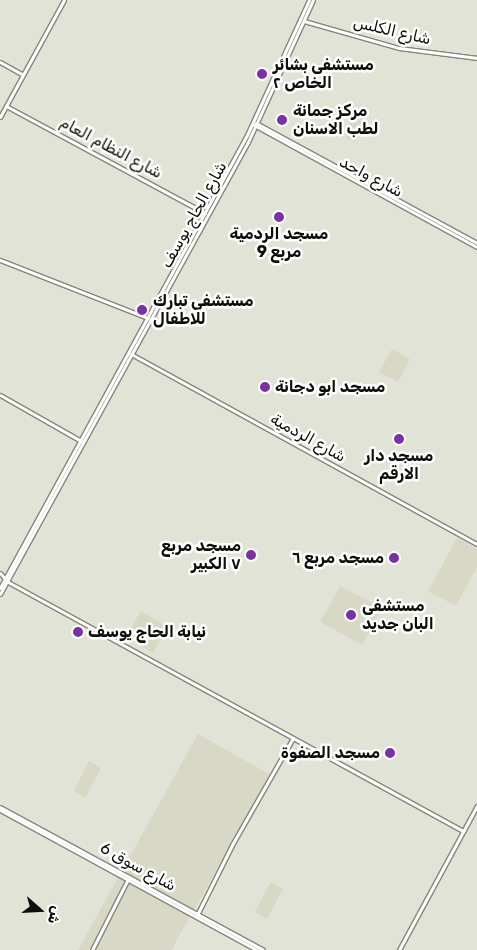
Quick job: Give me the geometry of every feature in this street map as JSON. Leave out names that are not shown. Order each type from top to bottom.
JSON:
[{"type":"street","points":[[0,117],[64,0]]},
{"type":"street","name":"شارع الحاج يوسف","points":[[0,594],[81,441],[255,124],[304,21],[311,0]]},
{"type":"street","name":"شارع الحاج يوسف","points":[[150,318],[205,213],[255,124],[311,0]]},
{"type":"street","name":"شارع الكلس","points":[[304,21],[399,48],[477,58]]},
{"type":"street","points":[[0,62],[23,75]]},
{"type":"street","name":"شارع النظام العام","points":[[6,106],[205,213]]},
{"type":"street","name":"شارع واحد","points":[[255,124],[477,245]]},
{"type":"street","points":[[0,260],[150,318]]},
{"type":"street","name":"شارع الحاج يوسف","points":[[0,588],[6,581],[130,353]]},
{"type":"street","name":"شارع الردمية","points":[[130,353],[477,544]]},
{"type":"street","points":[[0,396],[81,441]]},
{"type":"street","points":[[0,573],[6,581],[464,831]]},
{"type":"street","points":[[197,915],[232,845],[293,738]]},
{"type":"street","points":[[400,950],[477,806]]},
{"type":"street","name":"شارع سوق 6","points":[[0,808],[263,950]]},
{"type":"street","points":[[92,950],[128,878]]},
{"type":"street","name":"شارع سوق 6","points":[[197,915],[257,950]]},
{"type":"shaded area","points":[[353,109],[365,112],[356,142],[345,138]]},
{"type":"shaded area","points":[[392,349],[410,359],[398,382],[379,372]]},
{"type":"shaded area","points":[[457,538],[477,549],[477,567],[456,606],[428,591]]},
{"type":"shaded area","name":"مستشفى البان جديد","points":[[340,586],[382,608],[362,645],[320,622]]},
{"type":"shaded area","points":[[141,611],[167,626],[153,653],[125,637]]},
{"type":"shaded area","points":[[198,734],[271,775],[171,950],[78,950]]},
{"type":"shaded area","points":[[89,761],[101,768],[85,798],[74,791]]},
{"type":"shaded area","points":[[271,882],[283,889],[267,919],[255,912]]},
{"type":"place","name":"مستشفى بشائر الخاص ٢","points":[[262,74]]},
{"type":"place","name":"مركز جمانة لطب الاسنان","points":[[282,120]]},
{"type":"place","name":"مسجد الردمية مربع 9","points":[[279,217]]},
{"type":"place","name":"مستشفى تبارك للاطفال","points":[[142,310]]},
{"type":"place","name":"مسجد ابو دجانة","points":[[265,387]]},
{"type":"place","name":"مسجد دار الارقم","points":[[399,439]]},
{"type":"place","name":"مسجد مربع ٧ الكبير","points":[[251,555]]},
{"type":"place","name":"مسجد مربع ٦","points":[[394,558]]},
{"type":"place","name":"مستشفى البان جديد","points":[[351,615]]},
{"type":"place","name":"نيابة الحاج يوسف","points":[[78,632]]},
{"type":"place","name":"مسجد الصفوة","points":[[390,753]]}]
